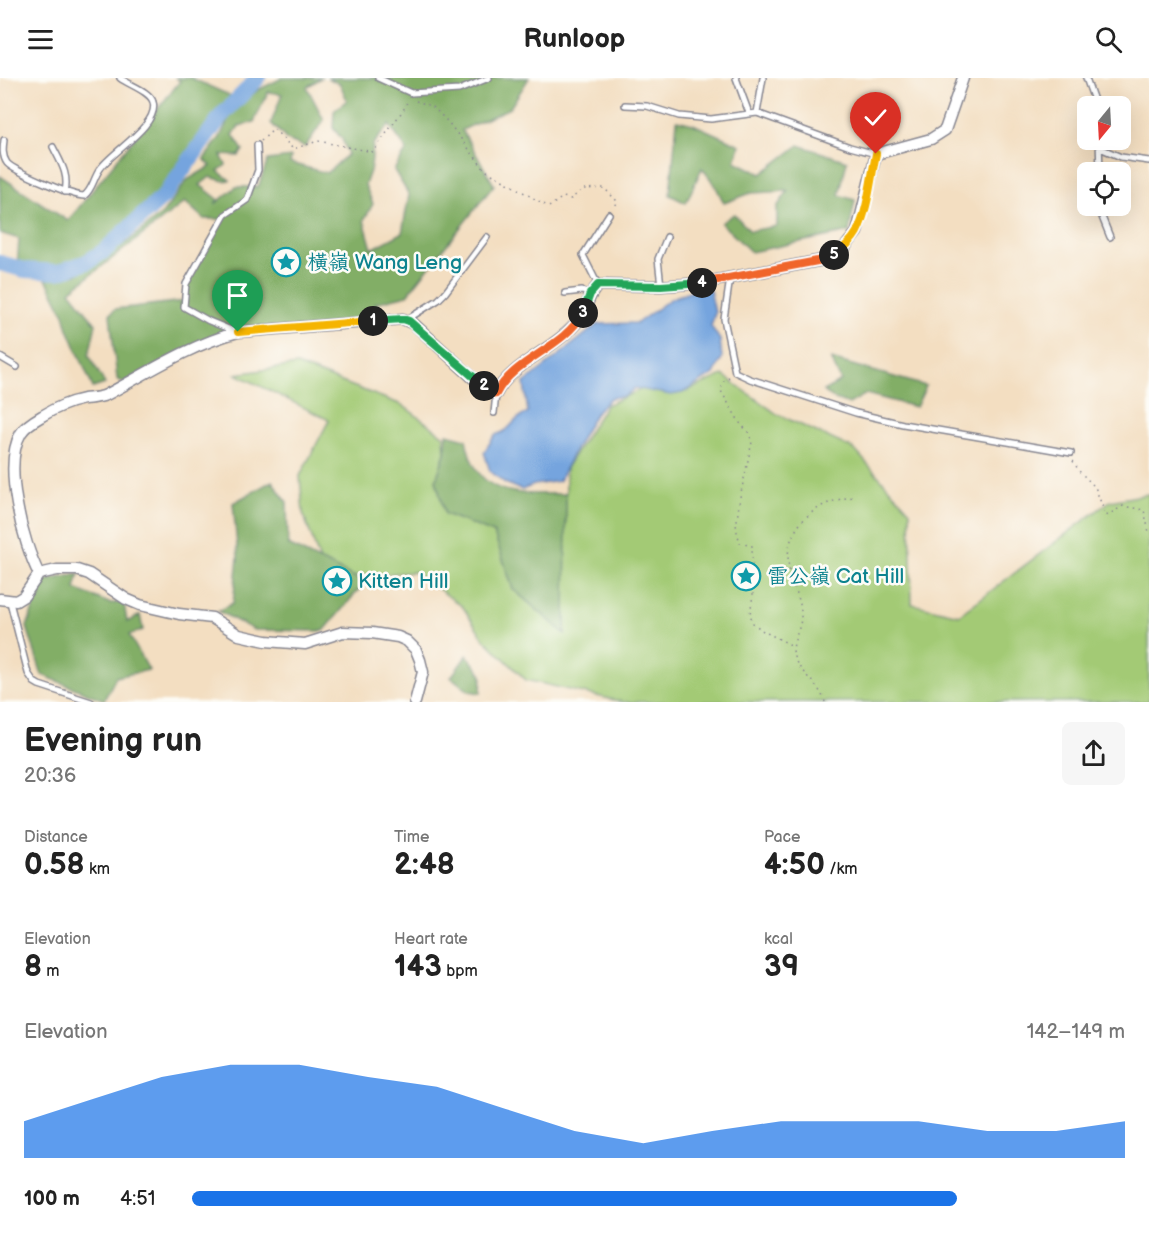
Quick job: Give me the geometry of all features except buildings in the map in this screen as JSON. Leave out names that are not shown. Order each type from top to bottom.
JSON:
[{"type":"street","points":[[39,574],[23,537],[13,478],[20,435],[24,428],[41,416],[62,405],[101,398],[165,361],[217,338],[238,332],[403,319],[409,321],[473,378],[496,394],[501,384],[557,343],[579,320],[590,294],[598,285],[661,286],[702,283],[828,259],[845,247],[857,232],[876,154],[931,139],[945,130],[963,78]]},
{"type":"street","points":[[5,600],[16,602],[24,596],[39,574],[57,570],[77,570],[89,574],[126,599],[140,605],[179,614],[212,618],[239,635],[266,641],[305,644],[343,632],[398,637],[407,641],[416,650],[420,660],[423,672],[415,702]]},
{"type":"lane","points":[[4,140],[3,153],[8,163],[65,192],[75,196],[84,196],[90,191],[100,167],[151,118],[154,112],[153,100],[120,78]]},
{"type":"lane","points":[[378,78],[411,93],[459,90],[489,78]]},
{"type":"lane","points":[[736,78],[749,113]]},
{"type":"lane","points":[[757,113],[763,78]]},
{"type":"lane","points":[[1086,78],[1092,96]]},
{"type":"lane","points":[[625,105],[647,106],[679,116],[711,118],[757,113],[850,147],[876,154]]},
{"type":"lane","points":[[238,332],[209,321],[184,307],[186,284],[225,215],[248,200],[258,170],[257,145]]},
{"type":"lane","points":[[54,147],[66,171],[68,180],[65,192]]},
{"type":"lane","points":[[1105,150],[1121,157],[1149,161]]},
{"type":"lane","points":[[598,285],[583,255],[609,214]]},
{"type":"lane","points":[[1102,216],[1110,237]]},
{"type":"lane","points":[[409,321],[411,316],[438,300],[445,293],[486,237]]},
{"type":"lane","points":[[661,286],[658,259],[667,237]]},
{"type":"lane","points":[[730,277],[724,319],[735,372],[750,379],[856,413],[903,424],[1071,453]]},
{"type":"lane","points":[[565,293],[582,291],[590,294]]},
{"type":"lane","points":[[0,357],[17,367]]},
{"type":"lane","points":[[494,413],[496,394]]},
{"type":"lane","points":[[5,600],[28,673],[34,682],[91,702]]},
{"type":"path","points":[[257,145],[274,129],[293,150],[318,141],[373,152],[406,105],[407,98],[432,106],[448,122],[485,170],[549,207],[563,196],[571,199],[582,189],[604,188],[618,202],[609,214]]},
{"type":"path","points":[[735,372],[724,380],[722,391],[740,423],[749,433],[752,442],[736,528],[740,543],[752,546],[753,595],[750,614],[753,622],[763,631],[793,646]]},
{"type":"path","points":[[1071,453],[1079,471],[1095,487],[1106,516],[1123,506],[1143,510],[1149,532]]},
{"type":"path","points":[[825,702],[819,688],[800,668],[795,659],[793,646],[801,618],[800,599],[789,567],[789,547],[792,533],[808,515],[831,501],[855,497]]},
{"type":"green space","points":[[176,78],[191,78],[238,99],[169,190],[122,236],[86,261],[74,267],[47,272],[17,268],[19,239],[0,233],[0,176],[68,221],[180,81]]},
{"type":"green space","points":[[282,78],[321,78],[307,87],[324,120],[305,147],[287,140],[271,123],[282,94],[268,92],[254,122],[239,126],[233,135],[243,150],[239,156],[221,155],[226,165],[218,171],[230,180],[224,181],[210,177],[200,185],[218,199],[215,204],[236,187],[258,187],[268,160],[291,157],[290,163],[327,173],[348,154],[342,139],[333,128],[334,111],[347,100],[340,84],[327,78],[529,78],[510,108],[462,130],[494,185],[407,295],[375,303],[389,314],[386,325],[222,336],[126,384],[117,379],[110,314],[115,309],[184,301],[186,284],[222,219],[204,219],[185,202],[70,291],[96,324],[89,355],[105,384],[93,388],[64,314],[46,279],[77,274],[127,242],[163,213],[187,180],[211,166],[204,159],[219,139],[229,118],[242,102],[258,90]],"holes":[[[389,125],[407,150],[394,170],[409,195],[402,233],[372,249],[364,220],[373,204],[365,185],[371,168],[373,144]]]},
{"type":"green space","points":[[677,120],[693,124],[740,145],[735,161],[761,174],[799,145],[847,161],[839,195],[855,200],[849,232],[751,252],[721,223],[734,214],[750,231],[777,226],[777,207],[788,191],[751,193],[724,203],[715,185],[702,168],[686,203],[670,195]]},
{"type":"green space","points":[[831,359],[926,386],[916,407],[866,394],[849,404],[823,391],[841,381]]},
{"type":"green space","points":[[297,365],[402,405],[444,436],[445,453],[436,480],[445,514],[494,533],[513,589],[565,633],[566,468],[606,405],[642,389],[682,393],[723,375],[777,414],[854,449],[910,511],[912,604],[959,615],[1110,501],[1149,494],[1149,702],[623,702],[526,680],[484,639],[463,607],[415,572],[326,578],[303,513],[300,476],[329,420],[236,374]]},
{"type":"green space","points":[[447,434],[466,439],[471,459],[479,473],[489,483],[515,492],[566,494],[565,634],[513,589],[494,533],[445,514],[436,480],[445,453]]},
{"type":"green space","points":[[272,481],[287,502],[288,545],[365,582],[324,631],[254,630],[218,611],[233,603],[238,557],[233,503]]},
{"type":"green space","points":[[79,574],[75,589],[109,603],[124,603],[127,622],[140,615],[143,630],[129,635],[149,670],[116,677],[104,700],[42,675],[27,627],[42,581]]},
{"type":"green space","points":[[467,655],[482,675],[481,693],[469,691],[451,677]]},
{"type":"water","points":[[704,287],[710,290],[715,313],[711,326],[720,340],[722,358],[714,374],[682,393],[671,395],[635,388],[625,396],[610,398],[597,411],[559,481],[534,485],[522,490],[505,483],[490,471],[484,452],[495,435],[506,430],[518,418],[528,413],[524,383],[598,324],[637,323],[672,298]]},
{"type":"waterway","points":[[0,263],[25,270],[58,272],[87,262],[104,251],[164,196],[222,115],[258,78]]},
{"type":"place","name":"橫嶺 Wang Leng","points":[[286,262]]},
{"type":"place","name":"雷公嶺 Cat Hill","points":[[746,576]]},
{"type":"place","name":"Kitten Hill","points":[[337,581]]},
{"type":"route","points":[[238,332],[403,319],[414,324],[473,378],[496,394],[501,384],[557,343],[579,320],[590,294],[598,285],[661,286],[702,283],[828,259],[845,247],[857,232],[876,154]]}]
